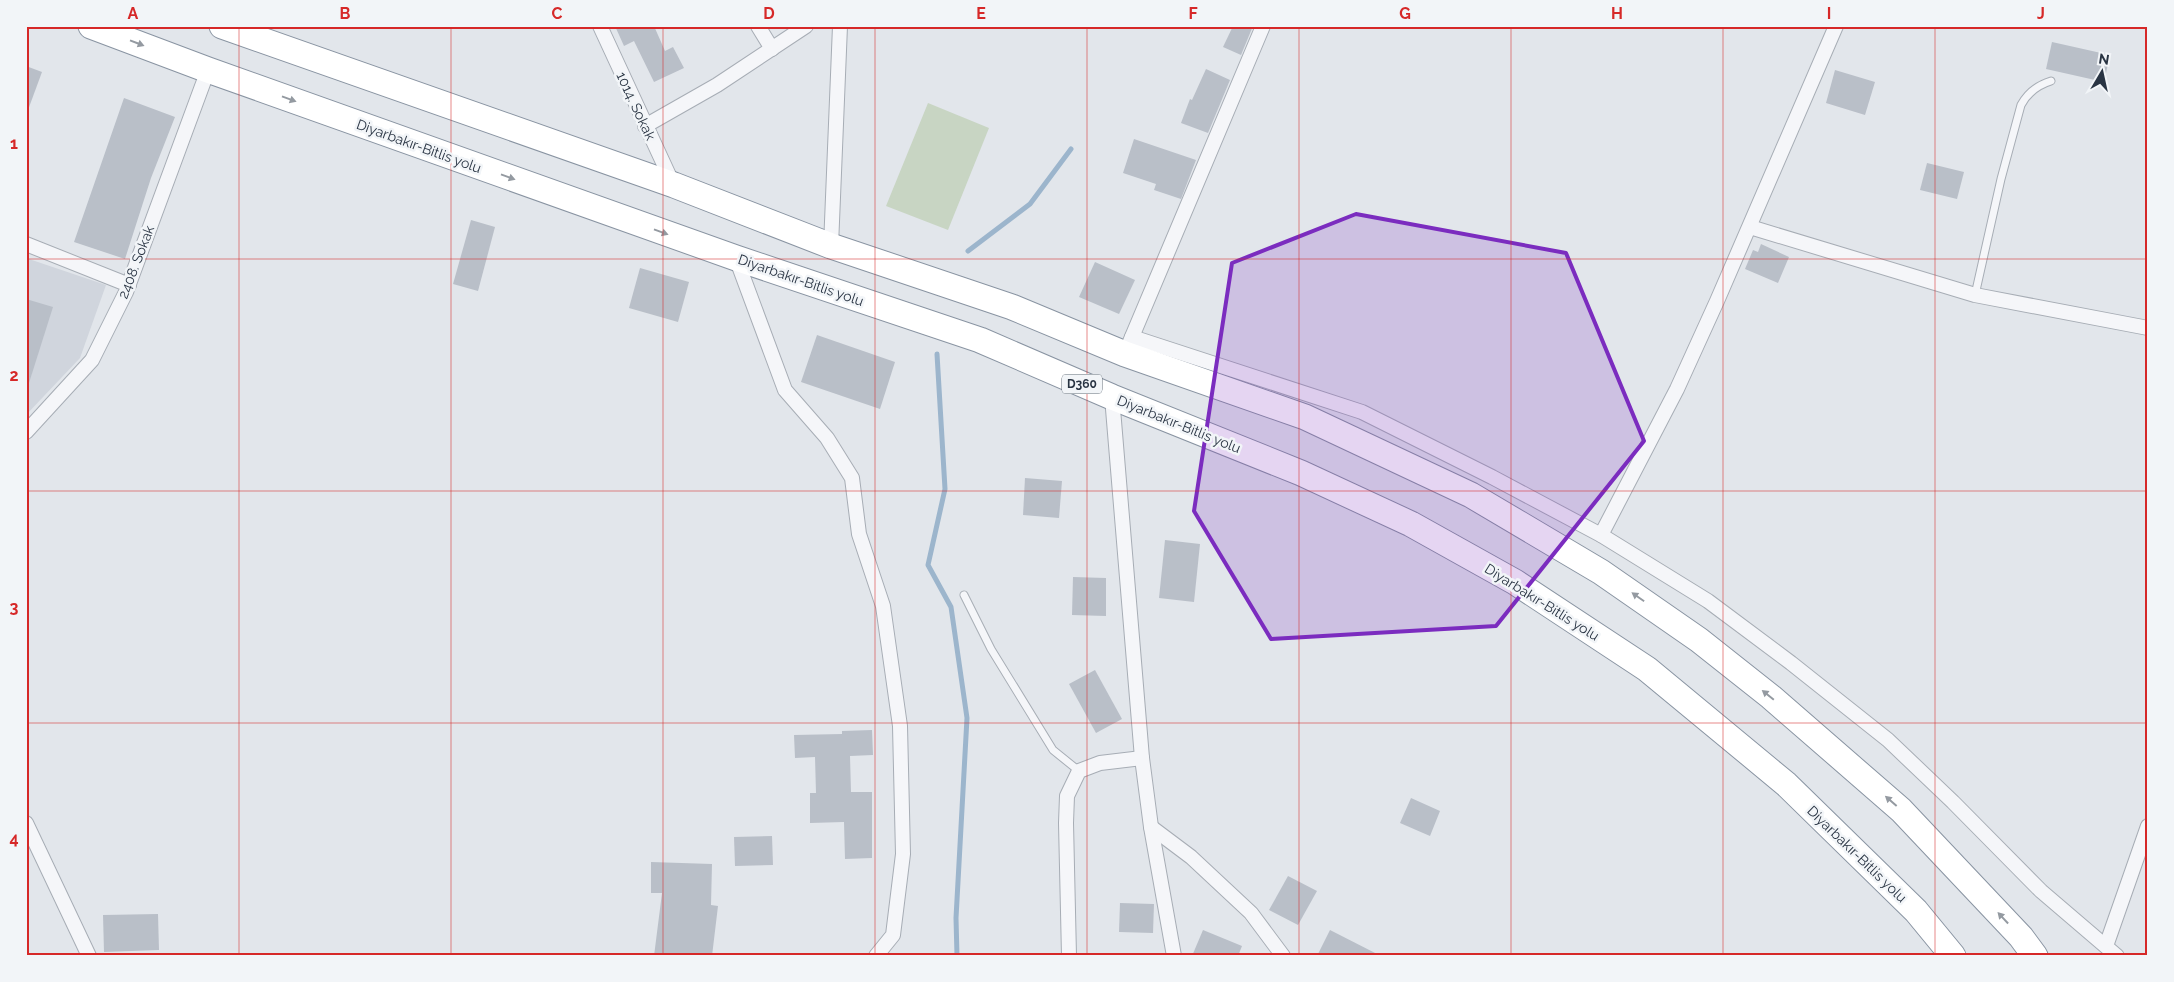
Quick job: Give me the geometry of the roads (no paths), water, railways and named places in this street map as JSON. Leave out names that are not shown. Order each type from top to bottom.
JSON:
[{"type":"highway","name":"Diyarbakır-Bitlis yolu","points":[[91,26],[208,70],[736,258],[980,340],[1112,397],[1301,473],[1411,524],[1515,582],[1648,669],[1786,784],[1916,912],[1953,956]]},
{"type":"highway","points":[[222,26],[674,185],[831,246],[1129,345],[1305,417],[1471,495],[1601,572],[1699,640],[1771,697],[1901,810],[2021,937],[2035,956]]},
{"type":"street","name":"1014. Sokak","points":[[600,26],[674,185]]},
{"type":"street","points":[[758,26],[772,49]]},
{"type":"street","points":[[645,126],[717,85],[806,26]]},
{"type":"street","points":[[831,246],[840,26]]},
{"type":"street","points":[[1263,26],[1129,345],[1362,412],[1492,477],[1601,536],[1708,602],[1791,663],[1888,740],[1953,802],[2042,892],[2117,956]]},
{"type":"street","points":[[1601,536],[1677,389],[1750,227],[1836,26]]},
{"type":"street","name":"2408. Sokak","points":[[26,432],[92,360],[129,285],[208,70]]},
{"type":"street","points":[[1750,227],[1975,295],[2148,328]]},
{"type":"street","points":[[26,244],[129,285]]},
{"type":"street","points":[[736,258],[785,390],[827,438],[852,478],[859,534],[884,606],[900,726],[903,854],[893,935],[876,956]]},
{"type":"street","points":[[1112,397],[1142,758],[1151,827],[1174,956]]},
{"type":"street","points":[[1069,956],[1067,796],[1079,771],[1100,763],[1142,758]]},
{"type":"street","points":[[26,823],[89,956]]},
{"type":"street","points":[[2106,946],[2148,826]]},
{"type":"street","points":[[1151,827],[1191,857],[1251,913],[1283,956]]},
{"type":"lane","points":[[1975,295],[2001,179],[2021,104],[2036,87],[2051,81]]},
{"type":"lane","points":[[964,595],[991,649],[1053,750],[1079,771]]},
{"type":"waterway","points":[[968,251],[1030,204],[1071,149]]},
{"type":"waterway","points":[[937,354],[945,489],[928,565],[951,607],[967,718],[956,918],[957,956]]}]
